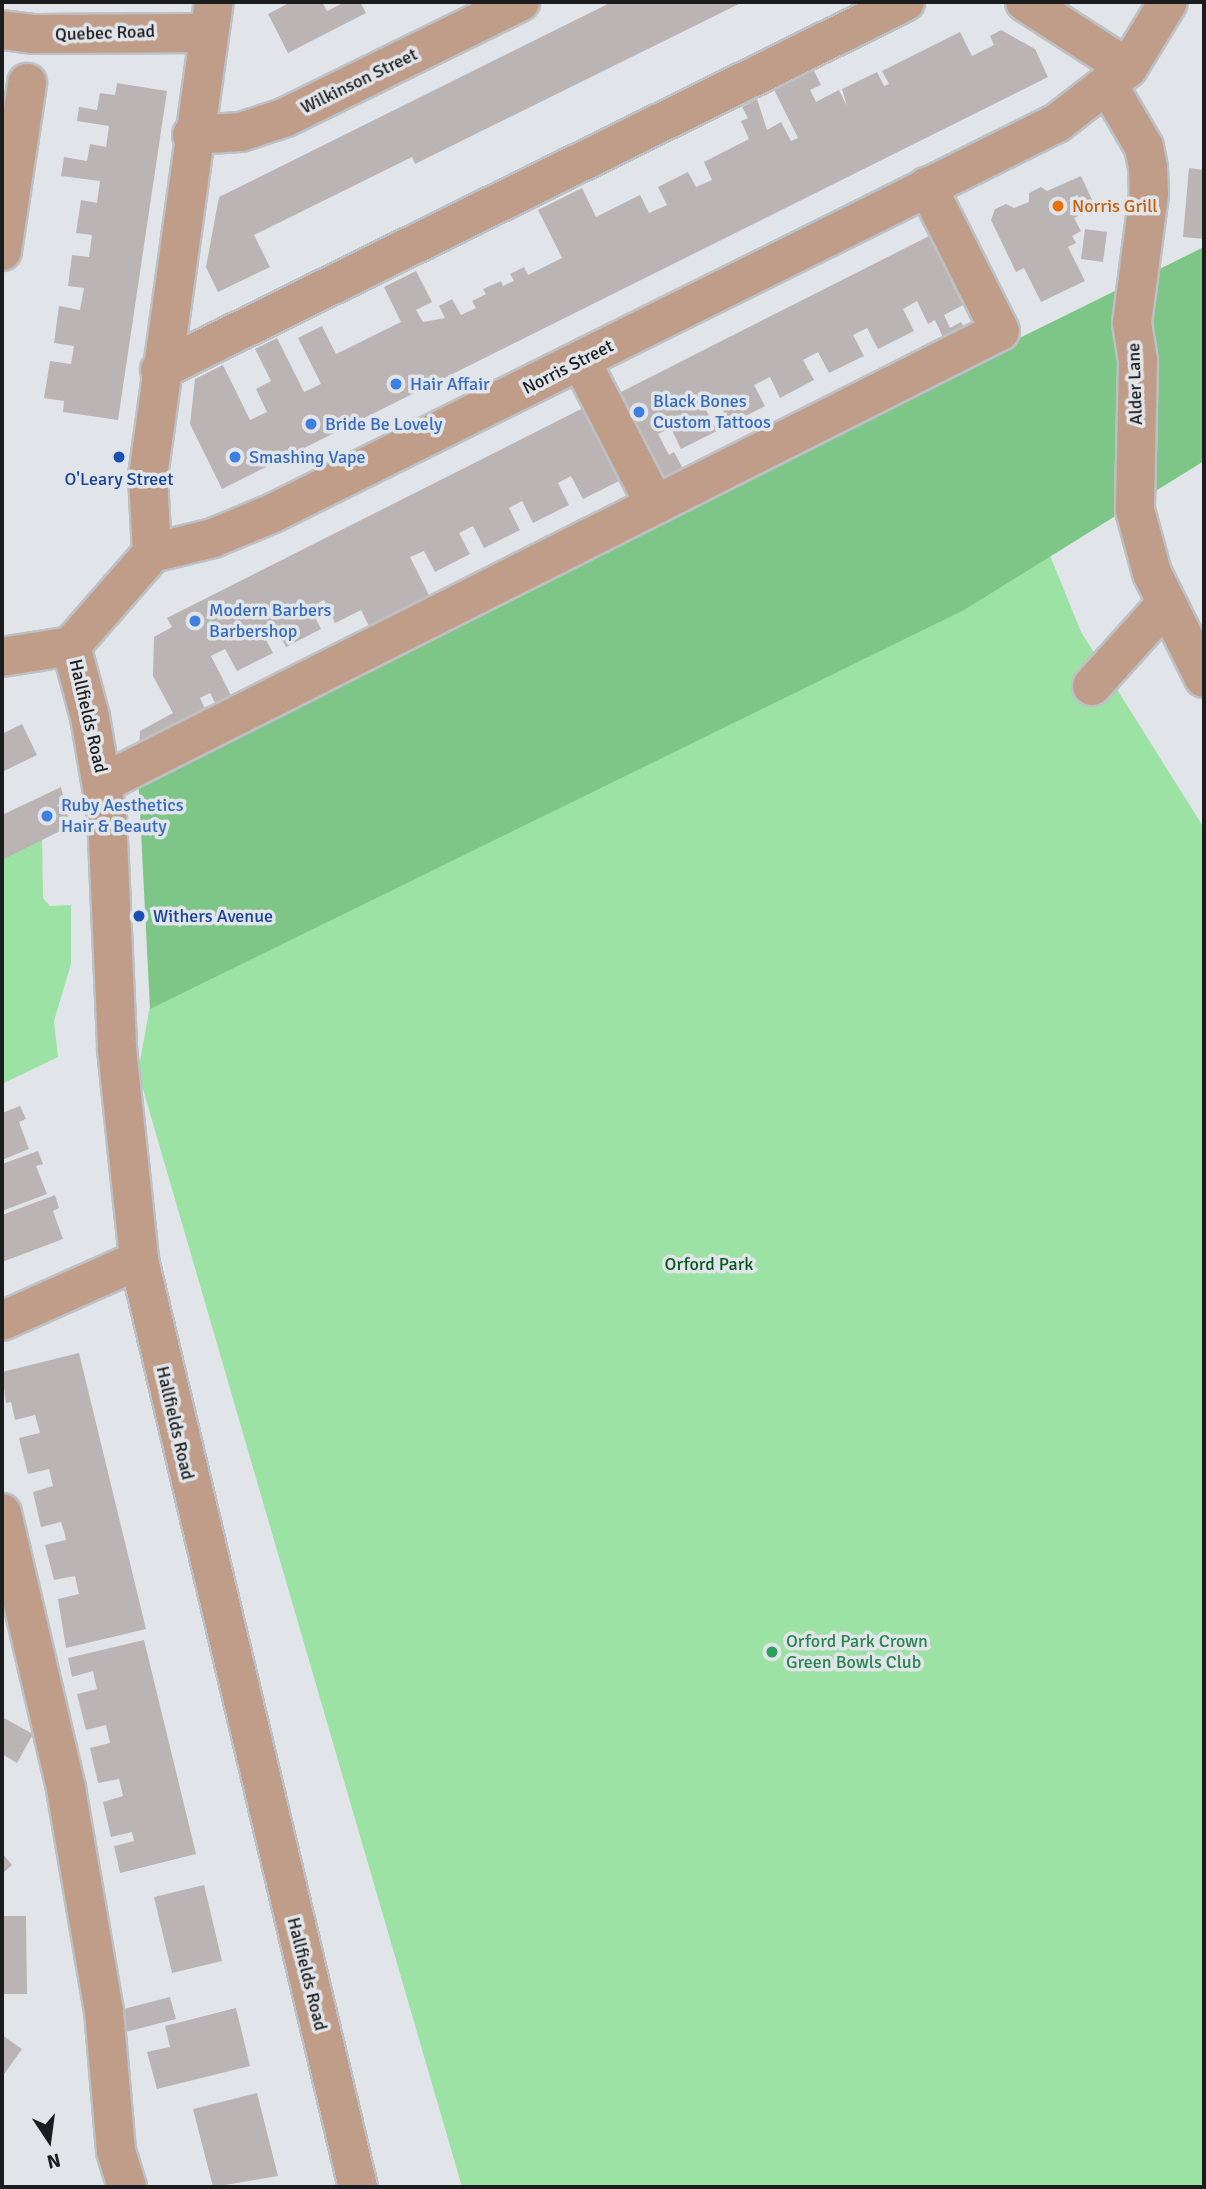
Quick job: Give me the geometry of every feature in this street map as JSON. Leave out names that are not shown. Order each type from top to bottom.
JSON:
[{"type":"street","name":"Wilkinson Street","points":[[192,135],[241,132],[286,117],[520,2]]},
{"type":"street","points":[[160,370],[905,2]]},
{"type":"street","points":[[1025,2],[1119,78],[1168,2]]},
{"type":"street","points":[[2,657],[71,646],[152,553],[148,476],[192,135],[211,17]]},
{"type":"street","name":"Quebec Road","points":[[2,30],[33,34],[211,17]]},
{"type":"street","name":"Norris Street","points":[[152,553],[243,527],[1057,122],[1119,78]]},
{"type":"street","name":"Alder Lane","points":[[1119,78],[1144,146],[1149,194],[1132,323],[1138,360],[1135,510],[1165,605],[1204,678]]},
{"type":"street","points":[[2,251],[27,83]]},
{"type":"street","points":[[103,783],[1000,331],[927,186]]},
{"type":"street","points":[[581,360],[655,505]]},
{"type":"street","points":[[1092,686],[1165,605]]},
{"type":"street","name":"Hallfields Road","points":[[71,646],[103,783],[117,1049],[139,1260],[358,2187]]},
{"type":"street","points":[[2,1321],[139,1260]]},
{"type":"street","points":[[2,1513],[66,1789],[104,2011],[116,2151],[127,2187]]},
{"type":"green space","points":[[1204,247],[1204,461],[964,610],[150,1009],[138,773]]},
{"type":"green space","name":"Orford Park","points":[[1047,548],[1081,632],[1204,828],[1204,2187],[462,2187],[138,1072],[154,984]]},
{"type":"green space","points":[[42,834],[43,898],[50,906],[71,905],[71,964],[54,1021],[58,1057],[2,1084],[2,855]]},
{"type":"building","points":[[291,2],[322,2],[327,11],[345,2],[360,2],[366,13],[288,53],[268,14]]},
{"type":"building","points":[[612,2],[743,2],[415,164],[412,157],[254,235],[270,267],[218,292],[206,267],[219,197]]},
{"type":"building","points":[[1001,30],[1035,49],[1048,77],[222,489],[190,424],[195,379],[223,365],[250,420],[267,412],[256,389],[271,381],[255,349],[277,338],[304,392],[321,384],[298,338],[322,326],[336,354],[401,322],[384,287],[416,271],[432,302],[416,310],[423,322],[445,318],[439,306],[452,299],[461,315],[476,308],[472,301],[486,294],[483,289],[501,281],[503,286],[514,281],[510,274],[524,267],[528,275],[562,258],[538,210],[582,188],[596,217],[640,195],[649,213],[667,205],[658,187],[688,172],[696,187],[712,180],[704,162],[749,139],[741,121],[748,118],[742,107],[757,99],[767,130],[781,122],[791,141],[798,138],[773,88],[813,69],[821,85],[810,90],[816,102],[839,90],[847,106],[842,89],[877,72],[884,86],[889,84],[882,71],[960,32],[972,56],[994,45],[990,36]]},
{"type":"building","points":[[117,83],[167,91],[118,420],[63,412],[64,401],[44,398],[50,361],[71,364],[74,346],[54,343],[59,306],[80,310],[84,288],[68,286],[72,255],[89,257],[92,235],[76,233],[81,200],[97,203],[100,181],[61,176],[64,157],[87,161],[90,144],[106,147],[109,126],[77,121],[79,107],[97,110],[100,93],[115,95]]},
{"type":"building","points":[[1189,168],[1204,170],[1204,239],[1183,237]]},
{"type":"building","points":[[1081,176],[1096,208],[1074,218],[1081,231],[1072,236],[1076,243],[1068,247],[1085,281],[1041,302],[1024,268],[1016,272],[991,220],[995,209],[1006,204],[1014,208],[1029,202],[1029,193],[1041,187],[1047,191]]},
{"type":"building","points":[[1085,229],[1107,232],[1103,262],[1081,259]]},
{"type":"building","points":[[935,233],[960,281],[952,284],[963,305],[944,315],[950,328],[961,322],[967,333],[946,344],[935,320],[928,324],[917,301],[903,309],[914,331],[878,349],[867,328],[853,335],[864,356],[829,373],[818,352],[803,360],[814,380],[780,398],[770,377],[754,385],[765,406],[730,424],[719,403],[706,410],[717,431],[681,449],[671,428],[658,434],[669,455],[674,452],[688,478],[663,491],[615,395]]},
{"type":"building","points":[[591,404],[616,454],[608,458],[619,481],[583,499],[571,476],[558,483],[569,505],[533,523],[522,501],[509,508],[520,530],[484,548],[473,526],[459,533],[470,554],[435,572],[424,551],[410,557],[434,605],[374,636],[361,610],[335,623],[324,600],[310,607],[321,629],[286,647],[275,626],[262,632],[273,653],[237,671],[225,649],[211,656],[235,703],[219,711],[210,693],[200,698],[209,717],[139,752],[140,731],[173,713],[153,676],[154,637],[172,627],[167,618]]},
{"type":"building","points":[[22,724],[37,755],[2,772],[2,734]]},
{"type":"building","points":[[61,787],[70,826],[2,860],[2,815]]},
{"type":"building","points":[[20,1106],[26,1119],[19,1122],[29,1149],[2,1160],[2,1113]]},
{"type":"building","points":[[38,1151],[43,1164],[36,1166],[47,1194],[2,1211],[2,1164]]},
{"type":"building","points":[[55,1195],[59,1208],[53,1211],[63,1239],[2,1262],[2,1215]]},
{"type":"building","points":[[79,1353],[146,1629],[66,1648],[58,1599],[79,1594],[75,1576],[54,1580],[45,1545],[66,1540],[64,1531],[61,1522],[41,1527],[33,1492],[53,1486],[49,1469],[28,1474],[19,1438],[40,1433],[35,1415],[15,1420],[11,1402],[6,1403],[2,1372]]},
{"type":"building","points":[[144,1640],[196,1854],[120,1873],[114,1846],[134,1841],[132,1832],[111,1837],[103,1802],[123,1796],[119,1779],[98,1783],[90,1748],[110,1743],[106,1725],[86,1730],[77,1694],[97,1689],[93,1671],[72,1677],[68,1658]]},
{"type":"building","points":[[2,1717],[33,1734],[17,1763],[2,1754]]},
{"type":"building","points":[[2,1853],[12,1865],[2,1874]]},
{"type":"building","points":[[204,1885],[222,1961],[172,1973],[154,1897]]},
{"type":"building","points":[[2,1916],[26,1916],[27,1994],[2,1994]]},
{"type":"building","points":[[170,1997],[176,2019],[118,2034],[112,2012]]},
{"type":"building","points":[[236,2008],[250,2066],[157,2089],[147,2052],[170,2047],[165,2026]]},
{"type":"building","points":[[2,2035],[22,2049],[2,2077]]},
{"type":"building","points":[[257,2093],[278,2176],[213,2187],[193,2109]]},
{"type":"place","name":"Norris Grill","points":[[1058,206]]},
{"type":"place","name":"Hair Affair","points":[[396,384]]},
{"type":"place","name":"Black Bones Custom Tattoos","points":[[639,412]]},
{"type":"place","name":"Bride Be Lovely","points":[[311,424]]},
{"type":"place","name":"O'Leary Street","points":[[119,457]]},
{"type":"place","name":"Smashing Vape","points":[[235,457]]},
{"type":"place","name":"Modern Barbers Barbershop","points":[[195,621]]},
{"type":"place","name":"Ruby Aesthetics Hair & Beauty","points":[[47,816]]},
{"type":"place","name":"Withers Avenue","points":[[139,916]]},
{"type":"place","name":"Orford Park Crown Green Bowls Club","points":[[772,1652]]}]
